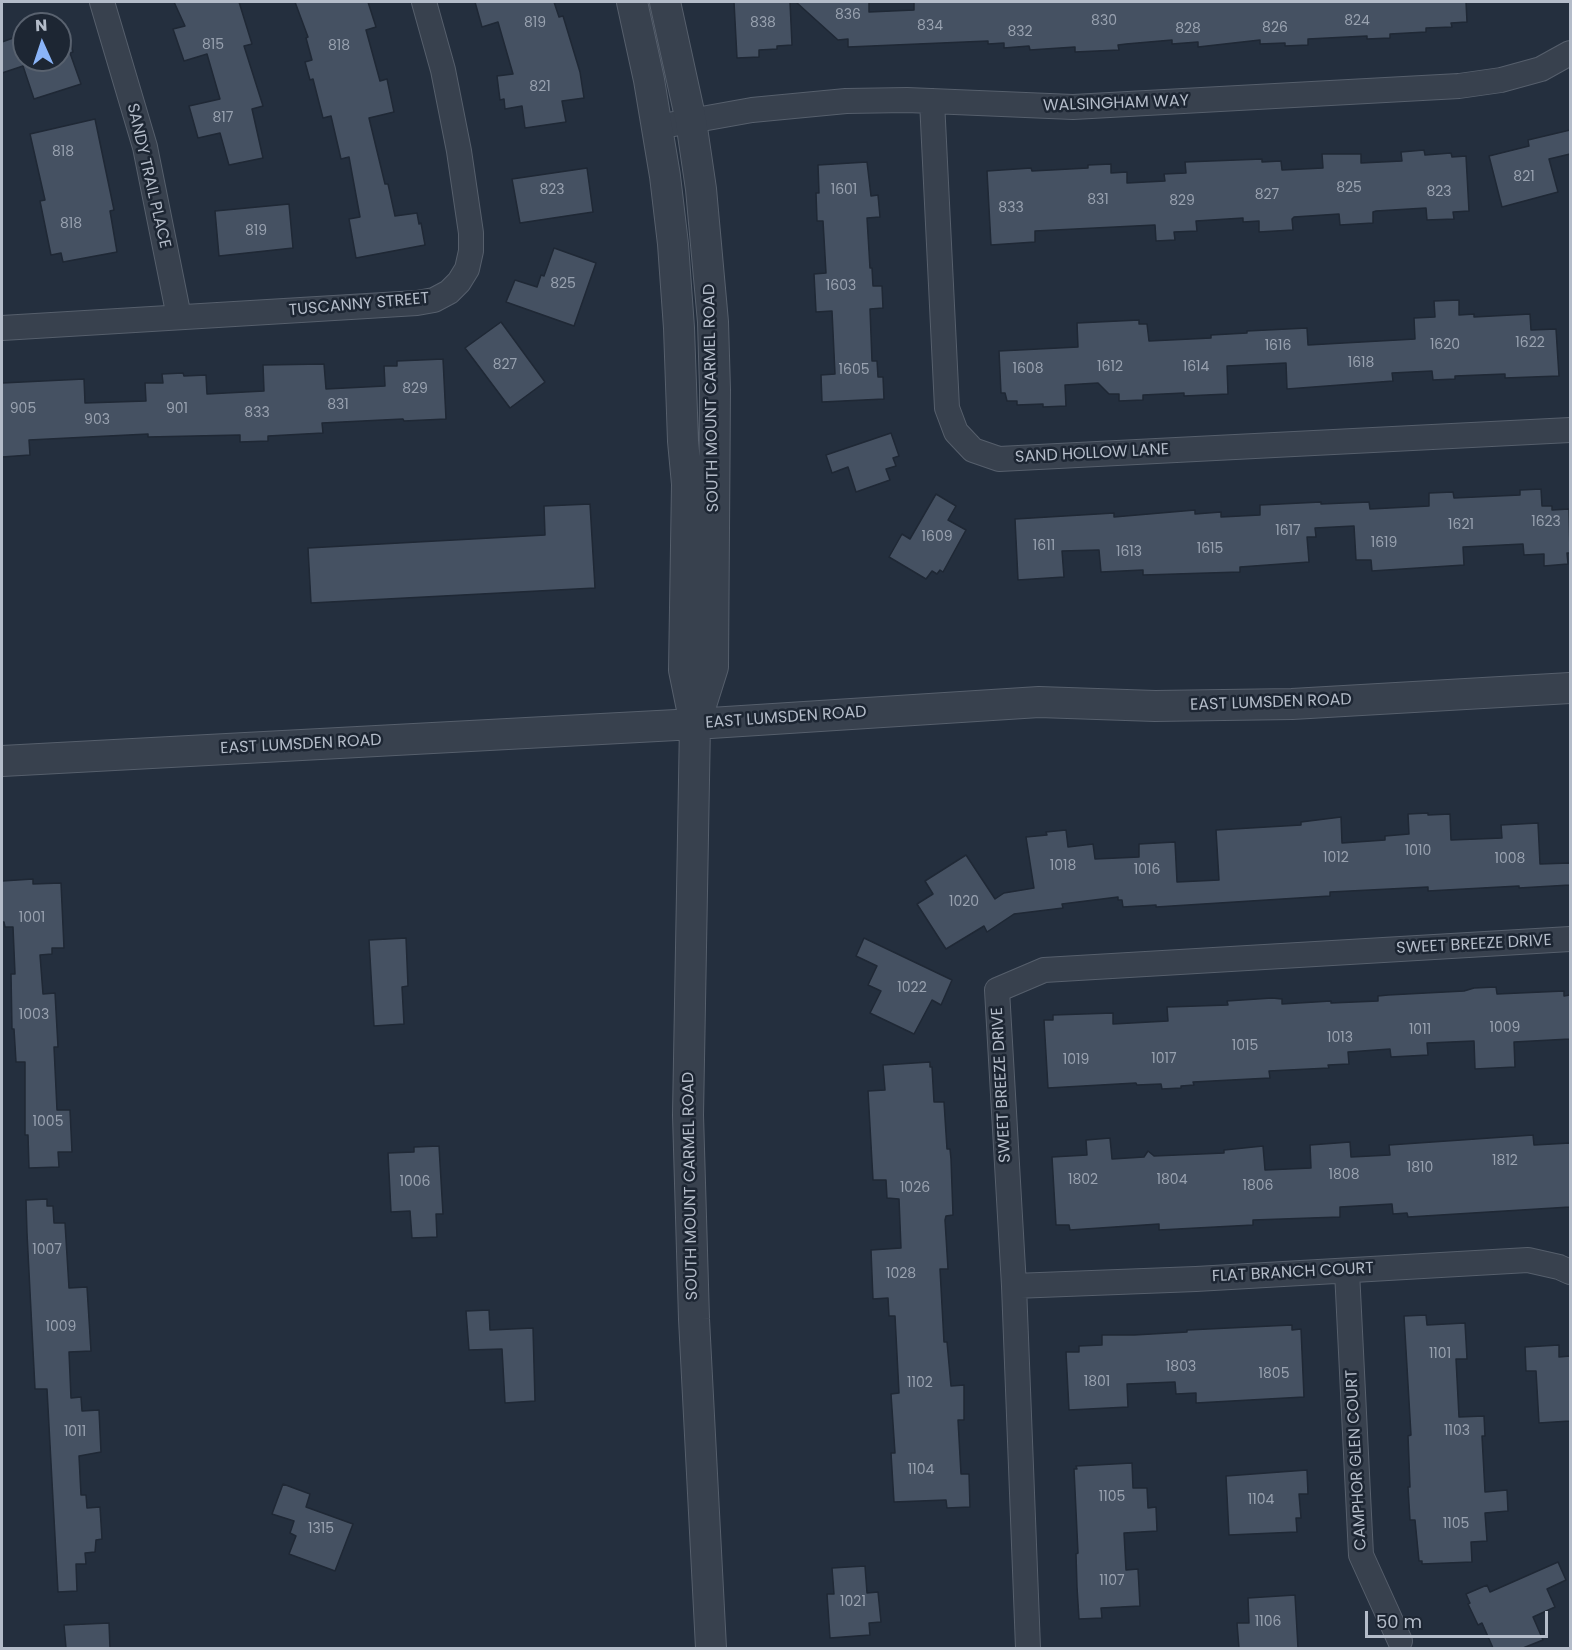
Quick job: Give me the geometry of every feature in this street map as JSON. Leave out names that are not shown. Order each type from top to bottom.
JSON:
[{"type":"street","name":"SANDY TRAIL PLACE","points":[[102,2],[145,147],[179,317]]},
{"type":"street","name":"TUSCANNY STREET","points":[[2,328],[417,303],[434,300],[449,292],[467,269],[471,251],[471,233],[459,151],[443,70],[424,2]]},
{"type":"street","name":"SOUTH MOUNT CARMEL ROAD","points":[[632,2],[657,127],[673,244],[687,484],[684,670],[695,724],[688,1115],[693,1311],[711,1648]]},
{"type":"street","name":"SOUTH MOUNT CARMEL ROAD","points":[[665,2],[691,121],[701,189],[708,256],[715,390],[713,667],[695,724]]},
{"type":"street","name":"WALSINGHAM WAY","points":[[657,127],[752,110],[813,103],[879,100],[1026,106],[1122,105],[1459,86],[1501,80],[1541,69],[1570,53]]},
{"type":"street","name":"SAND HOLLOW LANE","points":[[932,101],[947,408],[956,432],[973,450],[999,459],[1570,430]]},
{"type":"street","name":"EAST LUMSDEN ROAD","points":[[2,761],[695,724],[1038,702],[1155,706],[1292,704],[1570,688]]},
{"type":"street","name":"SWEET BREEZE DRIVE","points":[[1028,1648],[1014,1286],[997,990],[1044,970],[1570,939]]},
{"type":"street","name":"FLAT BRANCH COURT","points":[[1014,1286],[1528,1260],[1570,1272]]},
{"type":"street","name":"CAMPHOR GLEN COURT","points":[[1347,1270],[1361,1555],[1400,1641]]},
{"type":"building","points":[[174,2],[239,2],[252,44],[244,46],[263,106],[252,109],[263,158],[229,165],[220,133],[198,138],[189,106],[220,99],[207,54],[184,61],[173,29],[185,26]]},
{"type":"building","points":[[295,2],[368,2],[376,27],[366,30],[380,81],[387,79],[394,112],[369,118],[395,216],[417,213],[425,245],[356,258],[349,219],[360,217],[349,157],[341,159],[331,116],[323,118],[313,79],[310,80],[305,62],[312,60],[306,38],[308,37]]},
{"type":"building","points":[[475,2],[554,2],[559,17],[563,16],[580,72],[584,98],[562,101],[566,122],[525,128],[522,106],[505,109],[504,99],[500,100],[497,76],[513,74],[498,22],[482,27]]},
{"type":"building","points":[[734,2],[790,2],[792,45],[759,50],[759,57],[737,58]]},
{"type":"building","points":[[796,2],[869,2],[869,12],[914,10],[914,2],[1466,2],[1467,22],[1451,23],[1452,27],[1426,28],[1426,32],[1390,34],[1390,38],[1367,39],[1367,36],[1308,39],[1308,45],[1285,46],[1285,43],[1260,44],[1260,40],[1198,47],[1198,42],[1172,44],[1172,40],[1118,45],[1119,50],[1075,52],[1075,47],[1030,50],[1029,46],[1004,48],[1004,43],[988,44],[988,41],[848,47],[848,39],[838,40]]},
{"type":"building","points":[[12,38],[12,70],[2,73],[2,42]]},
{"type":"building","points":[[72,59],[81,84],[34,99],[25,72],[72,72]]},
{"type":"building","points":[[95,119],[114,210],[110,211],[117,252],[63,262],[61,253],[51,255],[40,201],[45,200],[30,134]]},
{"type":"building","points":[[1570,130],[1570,154],[1549,159],[1558,192],[1502,207],[1489,156],[1529,146],[1528,140]]},
{"type":"building","points":[[1424,150],[1425,155],[1451,153],[1452,157],[1466,156],[1469,211],[1453,212],[1454,219],[1427,220],[1426,208],[1376,211],[1373,212],[1373,223],[1340,225],[1339,214],[1294,217],[1292,219],[1293,230],[1259,232],[1259,221],[1243,222],[1243,218],[1196,221],[1197,231],[1174,232],[1175,240],[1156,241],[1155,225],[1035,231],[1035,242],[991,245],[987,171],[1088,168],[1088,165],[1111,164],[1111,173],[1127,172],[1127,183],[1165,181],[1164,174],[1186,173],[1185,162],[1262,159],[1262,162],[1281,161],[1282,170],[1323,168],[1322,154],[1361,154],[1361,163],[1402,161],[1401,152]]},
{"type":"building","points":[[867,162],[871,196],[878,195],[880,217],[867,218],[870,268],[872,268],[873,286],[882,286],[883,308],[870,309],[872,361],[877,361],[878,377],[883,377],[884,399],[822,402],[821,375],[835,374],[832,311],[816,312],[814,274],[826,273],[823,221],[817,221],[818,165]]},
{"type":"building","points":[[587,168],[593,212],[520,223],[512,179]]},
{"type":"building","points":[[289,204],[293,248],[219,256],[215,211]]},
{"type":"building","points":[[554,248],[596,263],[574,326],[506,302],[515,280],[537,287],[541,275],[544,276]]},
{"type":"building","points":[[1459,300],[1459,315],[1474,314],[1474,317],[1530,314],[1531,330],[1556,329],[1559,376],[1505,378],[1505,374],[1455,376],[1455,379],[1433,380],[1432,371],[1392,373],[1393,381],[1287,389],[1286,363],[1227,366],[1228,394],[1143,395],[1143,400],[1119,401],[1119,394],[1109,394],[1098,383],[1065,385],[1066,406],[1043,407],[1043,404],[1017,405],[1017,401],[1007,401],[1005,393],[1001,393],[999,351],[1078,347],[1077,323],[1139,320],[1139,324],[1147,324],[1149,341],[1211,338],[1211,335],[1247,333],[1247,331],[1307,328],[1308,345],[1415,339],[1414,318],[1435,317],[1434,301]]},
{"type":"building","points":[[501,322],[545,382],[510,408],[465,348]]},
{"type":"building","points":[[443,359],[446,419],[322,423],[323,433],[268,436],[268,441],[240,442],[240,435],[148,437],[148,434],[29,440],[30,455],[2,457],[2,383],[84,379],[85,403],[146,401],[145,383],[163,383],[162,374],[206,375],[207,394],[264,391],[263,365],[324,364],[326,389],[385,386],[384,366],[397,366],[397,361]]},
{"type":"building","points":[[891,433],[899,456],[893,458],[896,466],[886,469],[890,480],[856,492],[848,467],[832,473],[826,455]]},
{"type":"building","points":[[1541,489],[1542,506],[1552,506],[1552,510],[1569,509],[1568,564],[1544,566],[1544,554],[1524,555],[1523,544],[1463,547],[1464,565],[1372,571],[1371,560],[1356,560],[1354,526],[1315,528],[1316,537],[1307,537],[1309,562],[1240,567],[1240,572],[1143,575],[1143,570],[1101,572],[1099,550],[1062,551],[1064,577],[1018,580],[1015,519],[1114,513],[1114,517],[1195,510],[1195,514],[1221,512],[1221,517],[1260,515],[1260,505],[1321,502],[1321,504],[1369,502],[1370,509],[1429,506],[1429,493],[1453,492],[1454,498],[1520,495],[1520,490]]},
{"type":"building","points":[[936,494],[956,506],[948,520],[966,530],[943,572],[940,570],[937,574],[932,571],[926,579],[889,557],[902,534],[910,539]]},
{"type":"building","points":[[590,504],[595,588],[311,603],[308,548],[545,535],[544,506]]},
{"type":"building","points":[[1428,813],[1428,815],[1450,814],[1451,840],[1502,838],[1501,825],[1538,823],[1540,864],[1570,863],[1570,885],[1428,891],[1428,887],[1330,892],[1330,896],[1156,907],[1156,905],[1123,907],[1122,900],[1118,900],[1118,897],[1062,904],[1063,908],[1014,914],[987,932],[984,926],[946,949],[917,904],[933,894],[925,881],[966,855],[995,899],[1004,893],[1034,888],[1026,837],[1047,835],[1046,832],[1066,830],[1068,847],[1093,844],[1095,859],[1139,857],[1139,844],[1175,842],[1177,882],[1219,880],[1216,830],[1301,825],[1301,822],[1341,817],[1342,843],[1385,840],[1385,836],[1409,834],[1408,814]]},
{"type":"building","points":[[33,879],[33,884],[61,883],[64,948],[52,948],[52,954],[40,955],[43,994],[55,993],[58,1047],[54,1047],[57,1110],[70,1110],[72,1152],[58,1152],[59,1167],[29,1168],[28,1135],[25,1135],[25,1062],[16,1062],[14,1029],[12,1029],[11,974],[15,974],[13,927],[5,927],[2,922],[2,881]]},
{"type":"building","points":[[406,938],[408,986],[402,987],[404,1024],[374,1026],[369,940]]},
{"type":"building","points":[[864,938],[952,980],[941,1005],[932,1000],[914,1034],[870,1013],[881,991],[868,985],[877,966],[856,956]]},
{"type":"building","points":[[1496,987],[1497,994],[1564,991],[1564,996],[1570,995],[1570,1039],[1514,1042],[1515,1067],[1475,1069],[1474,1041],[1427,1043],[1428,1055],[1391,1057],[1390,1049],[1348,1052],[1349,1064],[1328,1065],[1329,1068],[1269,1071],[1270,1078],[1193,1082],[1194,1085],[1181,1086],[1181,1088],[1162,1089],[1161,1084],[1137,1085],[1136,1083],[1048,1088],[1044,1020],[1053,1020],[1053,1015],[1113,1013],[1113,1024],[1168,1021],[1167,1007],[1228,1005],[1227,1001],[1272,998],[1282,999],[1282,1004],[1378,1001],[1378,996]]},
{"type":"building","points":[[930,1062],[934,1102],[944,1102],[947,1149],[950,1149],[951,1159],[953,1215],[946,1216],[945,1220],[948,1269],[940,1269],[944,1342],[947,1342],[951,1386],[964,1385],[964,1420],[958,1420],[961,1474],[969,1474],[970,1507],[947,1508],[946,1500],[894,1502],[891,1453],[895,1453],[891,1394],[899,1393],[895,1316],[889,1316],[888,1298],[873,1299],[871,1250],[901,1248],[899,1199],[887,1198],[886,1180],[873,1180],[868,1091],[885,1090],[883,1065]]},
{"type":"building","points":[[1533,1135],[1534,1145],[1570,1143],[1570,1207],[1408,1217],[1407,1213],[1393,1214],[1392,1204],[1340,1207],[1340,1217],[1253,1220],[1253,1225],[1159,1230],[1159,1224],[1070,1230],[1069,1225],[1056,1225],[1052,1157],[1087,1155],[1086,1140],[1110,1138],[1112,1159],[1144,1157],[1148,1151],[1154,1156],[1224,1153],[1224,1150],[1263,1146],[1265,1170],[1311,1168],[1310,1145],[1350,1142],[1351,1157],[1390,1155],[1389,1145]]},
{"type":"building","points":[[439,1146],[443,1214],[436,1214],[437,1237],[412,1238],[410,1211],[391,1212],[388,1153],[414,1152],[414,1147]]},
{"type":"building","points":[[47,1199],[47,1206],[53,1206],[54,1223],[65,1223],[69,1288],[87,1287],[91,1351],[69,1352],[71,1398],[81,1397],[82,1411],[99,1410],[101,1452],[79,1456],[81,1495],[86,1495],[87,1508],[100,1507],[102,1539],[96,1540],[95,1552],[85,1553],[86,1564],[76,1564],[77,1591],[58,1592],[47,1389],[35,1389],[26,1200]]},
{"type":"building","points":[[489,1310],[490,1330],[533,1328],[535,1401],[505,1403],[502,1349],[469,1350],[466,1311]]},
{"type":"building","points":[[1426,1315],[1427,1325],[1465,1323],[1467,1359],[1456,1359],[1459,1417],[1484,1416],[1485,1436],[1482,1436],[1485,1492],[1507,1490],[1508,1511],[1485,1513],[1487,1541],[1471,1542],[1472,1562],[1422,1564],[1422,1561],[1419,1561],[1415,1520],[1410,1520],[1408,1436],[1411,1435],[1404,1316]]},
{"type":"building","points":[[1292,1325],[1292,1330],[1301,1329],[1304,1397],[1196,1403],[1196,1393],[1176,1394],[1175,1382],[1127,1384],[1128,1407],[1069,1410],[1066,1352],[1079,1352],[1079,1346],[1102,1345],[1102,1335]]},
{"type":"building","points":[[1559,1345],[1559,1357],[1570,1356],[1570,1421],[1539,1423],[1536,1371],[1526,1371],[1525,1347]]},
{"type":"building","points":[[1132,1463],[1133,1488],[1147,1488],[1148,1508],[1156,1507],[1157,1531],[1124,1533],[1126,1570],[1138,1569],[1140,1606],[1101,1608],[1102,1618],[1079,1619],[1074,1469],[1077,1469],[1076,1466]]},
{"type":"building","points":[[1307,1470],[1308,1494],[1299,1494],[1301,1518],[1296,1518],[1297,1532],[1229,1535],[1226,1476]]},
{"type":"building","points":[[283,1484],[310,1494],[306,1507],[353,1524],[335,1571],[289,1554],[296,1536],[290,1533],[294,1521],[272,1514]]},
{"type":"building","points":[[1558,1562],[1566,1580],[1547,1589],[1555,1607],[1533,1617],[1543,1640],[1523,1648],[1493,1648],[1482,1623],[1478,1625],[1466,1594],[1487,1585],[1490,1592]]},
{"type":"building","points":[[865,1566],[867,1593],[878,1592],[881,1622],[869,1623],[870,1635],[830,1638],[827,1594],[834,1594],[832,1568]]},
{"type":"building","points":[[1295,1595],[1298,1648],[1239,1648],[1237,1623],[1249,1623],[1248,1598]]},
{"type":"building","points":[[109,1623],[110,1648],[66,1648],[64,1625]]}]
